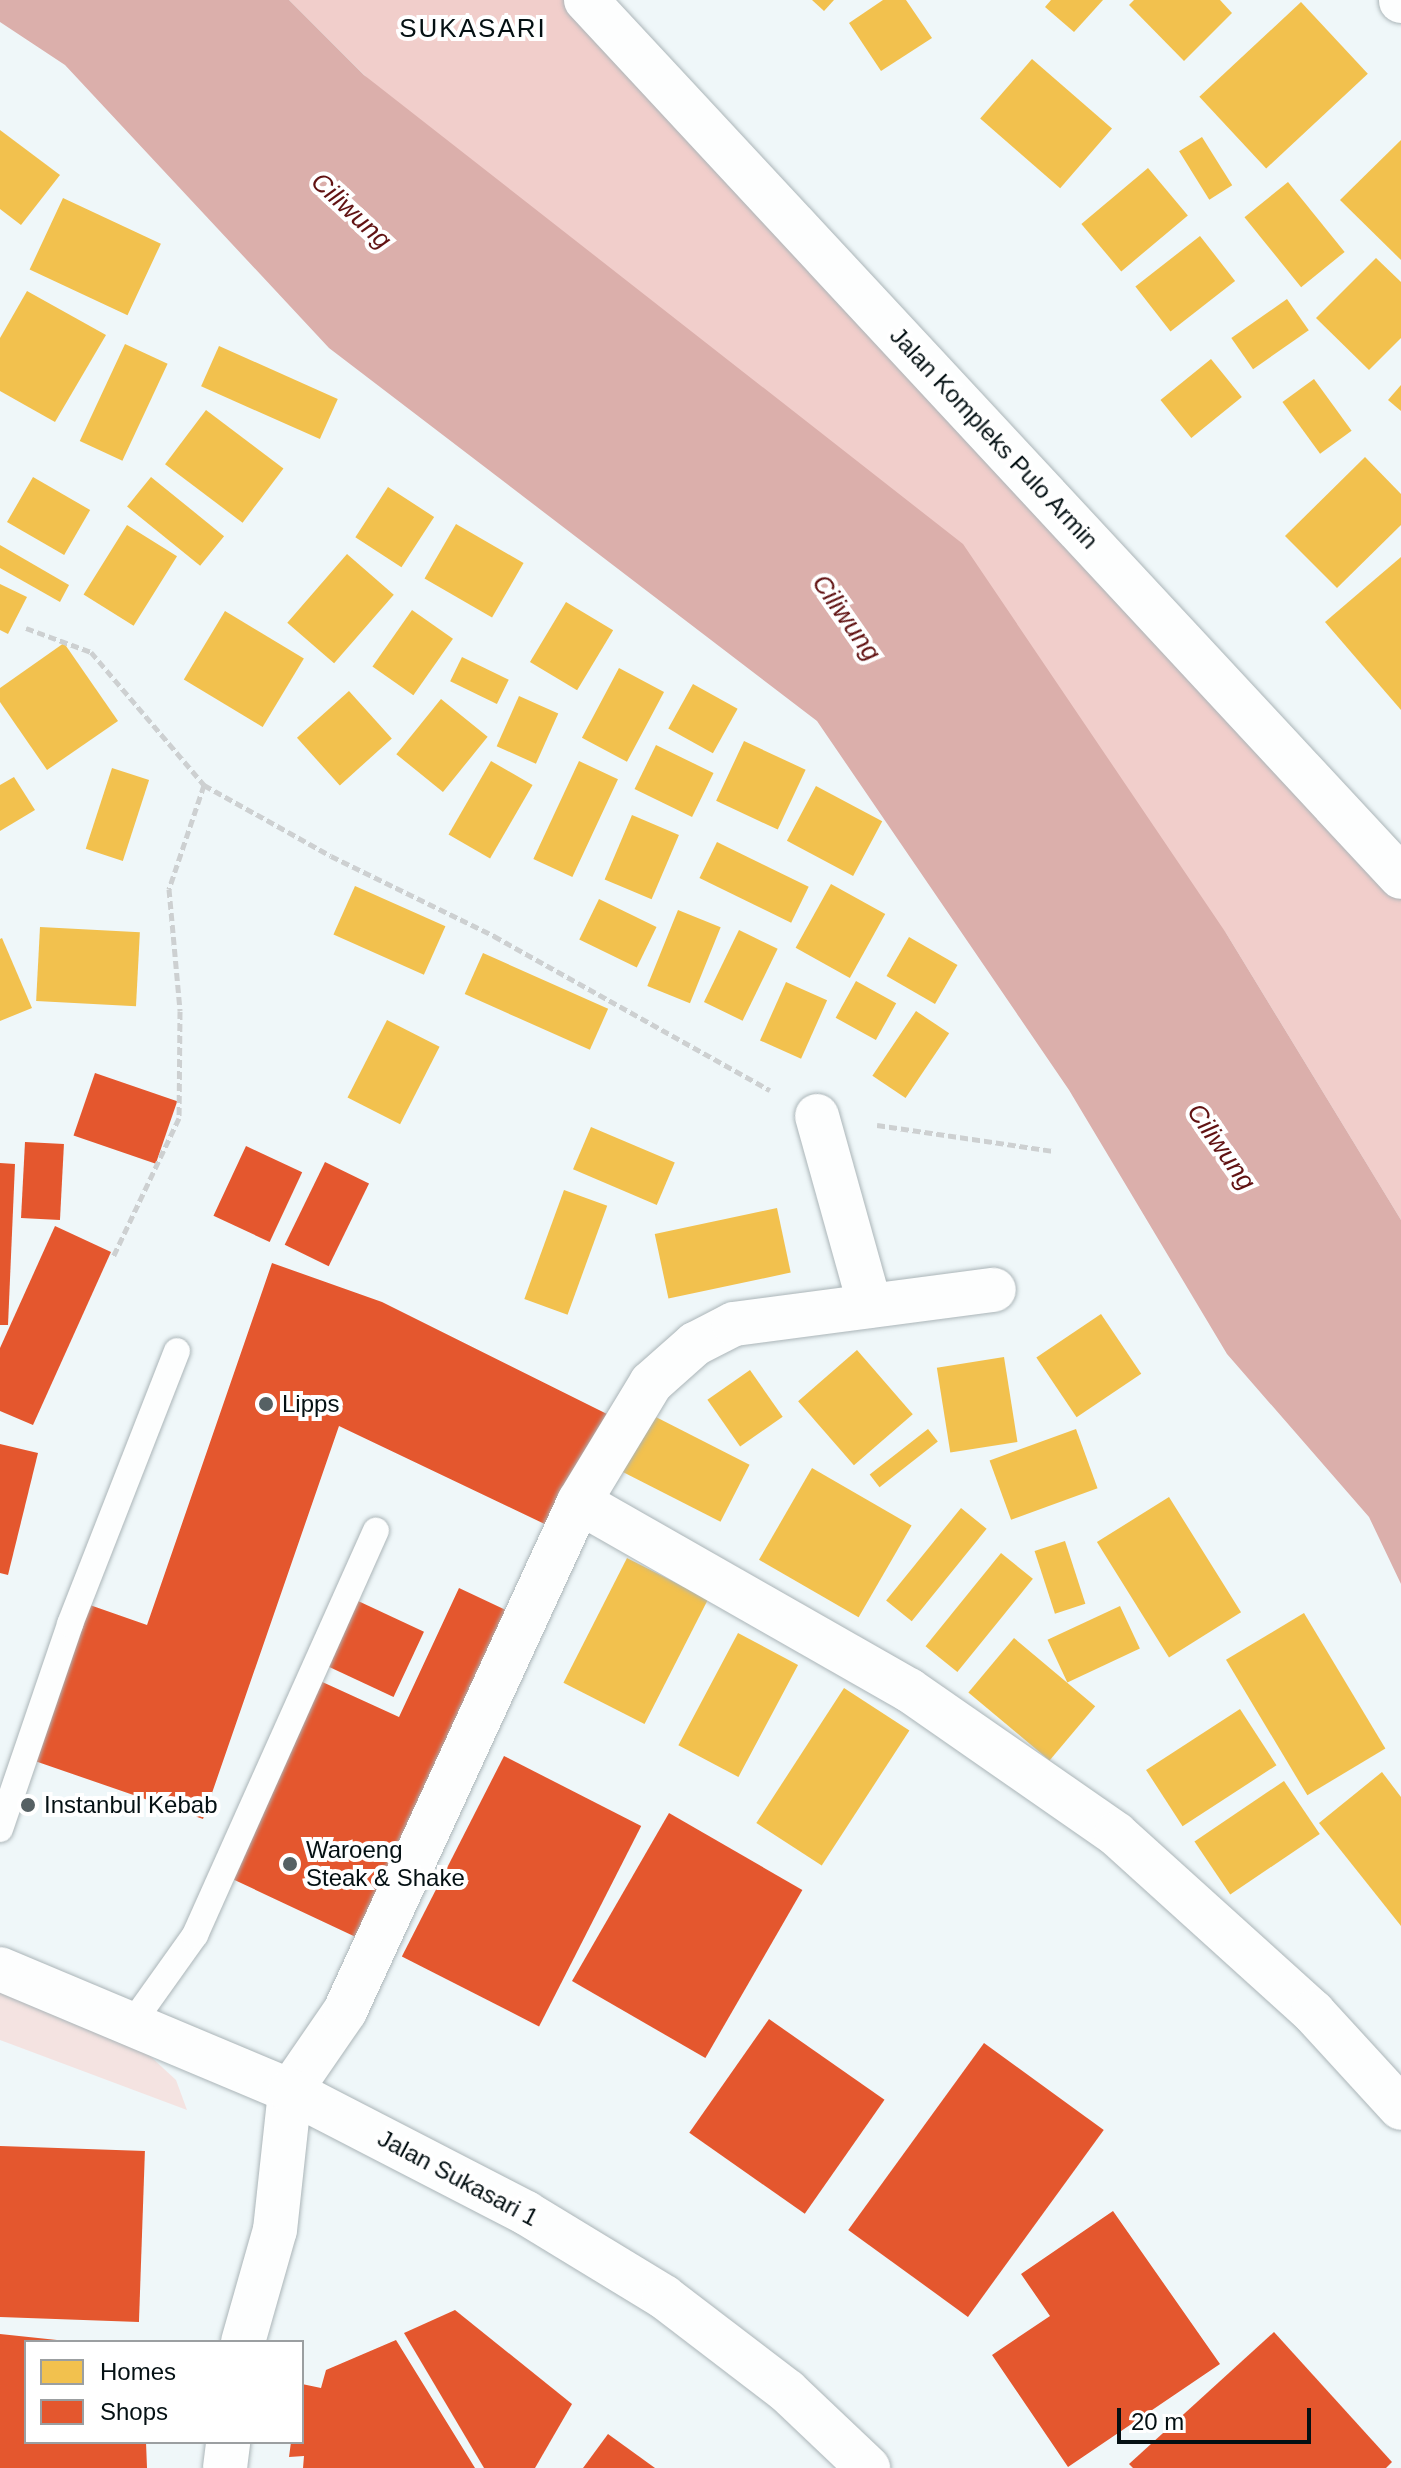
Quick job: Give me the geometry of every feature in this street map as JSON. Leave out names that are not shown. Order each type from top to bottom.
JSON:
[{"type":"street","name":"Jalan Kompleks Pulo Armin","points":[[586,0],[1401,877]]},
{"type":"street","points":[[817,1116],[870,1306]]},
{"type":"street","points":[[244,2340],[275,2230],[290,2091],[345,2011],[579,1502],[651,1383],[695,1344],[734,1324],[994,1290]]},
{"type":"street","points":[[579,1502],[897,1682],[1116,1834],[1313,2012],[1401,2108]]},
{"type":"street","name":"Jalan Sukasari 1","points":[[0,1969],[133,2022],[290,2091],[526,2213],[664,2297],[787,2391],[868,2468]]},
{"type":"street","points":[[225,2468],[228,2444]]},
{"type":"lane","points":[[0,1829],[70,1624],[177,1351]]},
{"type":"lane","points":[[133,2022],[195,1935],[376,1531]]},
{"type":"path","points":[[26,628],[91,652],[204,785],[331,856],[494,936],[817,1116],[1054,1151]]},
{"type":"path","points":[[113,1257],[179,1118],[180,1011],[169,889],[204,785]]},
{"type":"shaded area","points":[[289,0],[586,0],[1401,877],[1401,1220],[1226,933]]},
{"type":"shaded area","points":[[0,1988],[137,2044],[176,2080],[187,2110],[0,2040]]},
{"type":"water","name":"Ciliwung","points":[[0,0],[289,0],[364,75],[963,544],[1226,933],[1401,1220],[1401,1584],[1369,1517],[1227,1354],[1069,1090],[817,721],[329,348],[65,65],[0,22]]},
{"type":"building: Homes","points":[[812,0],[834,0],[824,11]]},
{"type":"building: Homes","points":[[883,0],[906,0],[932,38],[881,71],[849,23]]},
{"type":"building: Homes","points":[[1051,0],[1103,0],[1074,32],[1045,7]]},
{"type":"building: Homes","points":[[1134,0],[1220,0],[1232,13],[1184,61],[1129,5]]},
{"type":"building: Homes","points":[[1301,2],[1368,74],[1266,168],[1199,97]]},
{"type":"building: Homes","points":[[1032,59],[1112,129],[1060,188],[980,119]]},
{"type":"building: Homes","points":[[0,130],[60,175],[21,225],[0,209]]},
{"type":"building: Homes","points":[[1202,137],[1232,185],[1209,200],[1179,151]]},
{"type":"building: Homes","points":[[1401,140],[1401,260],[1340,200]]},
{"type":"building: Homes","points":[[1148,168],[1188,215],[1121,271],[1081,224]]},
{"type":"building: Homes","points":[[1288,182],[1345,252],[1301,287],[1244,217]]},
{"type":"building: Homes","points":[[63,198],[161,244],[127,315],[30,270]]},
{"type":"building: Homes","points":[[1200,236],[1235,281],[1170,331],[1135,286]]},
{"type":"building: Homes","points":[[1376,258],[1401,282],[1401,338],[1369,370],[1316,318]]},
{"type":"building: Homes","points":[[27,291],[106,335],[55,422],[0,391],[0,338]]},
{"type":"building: Homes","points":[[1287,299],[1309,330],[1253,369],[1231,338]]},
{"type":"building: Homes","points":[[125,344],[168,364],[122,461],[80,441]]},
{"type":"building: Homes","points":[[219,346],[338,399],[320,439],[201,386]]},
{"type":"building: Homes","points":[[1211,359],[1242,397],[1191,438],[1160,400]]},
{"type":"building: Homes","points":[[1314,379],[1352,431],[1320,454],[1282,402]]},
{"type":"building: Homes","points":[[1401,385],[1401,411],[1388,400]]},
{"type":"building: Homes","points":[[206,410],[283,468],[243,523],[165,464]]},
{"type":"building: Homes","points":[[1365,457],[1401,494],[1401,525],[1337,588],[1285,536]]},
{"type":"building: Homes","points":[[33,477],[90,510],[64,555],[7,522]]},
{"type":"building: Homes","points":[[151,477],[224,536],[200,566],[127,507]]},
{"type":"building: Homes","points":[[388,487],[434,517],[401,567],[355,537]]},
{"type":"building: Homes","points":[[456,524],[524,563],[492,618],[424,579]]},
{"type":"building: Homes","points":[[127,525],[177,556],[134,626],[84,595]]},
{"type":"building: Homes","points":[[0,545],[69,585],[60,602],[0,568]]},
{"type":"building: Homes","points":[[347,554],[394,595],[334,663],[287,623]]},
{"type":"building: Homes","points":[[1401,557],[1401,710],[1325,622]]},
{"type":"building: Homes","points":[[0,584],[27,597],[8,634],[0,630]]},
{"type":"building: Homes","points":[[566,602],[613,630],[577,690],[530,662]]},
{"type":"building: Homes","points":[[412,610],[453,639],[413,695],[372,667]]},
{"type":"building: Homes","points":[[225,611],[304,658],[263,727],[184,680]]},
{"type":"building: Homes","points":[[64,643],[118,721],[47,770],[0,702],[0,688]]},
{"type":"building: Homes","points":[[462,657],[509,680],[497,704],[450,681]]},
{"type":"building: Homes","points":[[619,668],[664,692],[627,762],[582,738]]},
{"type":"building: Homes","points":[[693,684],[738,709],[713,753],[668,729]]},
{"type":"building: Homes","points":[[349,691],[392,739],[340,785],[297,738]]},
{"type":"building: Homes","points":[[519,696],[558,713],[536,764],[497,746]]},
{"type":"building: Homes","points":[[441,699],[488,737],[443,792],[396,754]]},
{"type":"building: Homes","points":[[744,741],[806,770],[778,830],[716,801]]},
{"type":"building: Homes","points":[[656,745],[714,773],[692,817],[635,789]]},
{"type":"building: Homes","points":[[491,761],[533,785],[490,859],[448,835]]},
{"type":"building: Homes","points":[[579,761],[618,779],[572,877],[533,859]]},
{"type":"building: Homes","points":[[112,768],[149,780],[123,861],[86,849]]},
{"type":"building: Homes","points":[[14,777],[35,810],[0,831],[0,785]]},
{"type":"building: Homes","points":[[816,786],[882,821],[853,876],[787,841]]},
{"type":"building: Homes","points":[[632,815],[679,835],[652,899],[605,879]]},
{"type":"building: Homes","points":[[717,842],[809,887],[791,923],[699,878]]},
{"type":"building: Homes","points":[[831,884],[885,914],[850,978],[796,948]]},
{"type":"building: Homes","points":[[355,886],[445,926],[424,975],[333,934]]},
{"type":"building: Homes","points":[[599,899],[657,927],[637,968],[579,939]]},
{"type":"building: Homes","points":[[678,910],[721,927],[690,1003],[647,986]]},
{"type":"building: Homes","points":[[40,927],[140,932],[136,1006],[36,1001]]},
{"type":"building: Homes","points":[[739,930],[778,949],[743,1021],[704,1002]]},
{"type":"building: Homes","points":[[909,937],[957,965],[935,1004],[886,976]]},
{"type":"building: Homes","points":[[0,939],[32,1008],[0,1021]]},
{"type":"building: Homes","points":[[483,953],[608,1009],[590,1050],[465,994]]},
{"type":"building: Homes","points":[[856,981],[896,1003],[876,1040],[836,1018]]},
{"type":"building: Homes","points":[[786,982],[827,1000],[801,1059],[760,1040]]},
{"type":"building: Homes","points":[[916,1011],[949,1033],[906,1098],[872,1076]]},
{"type":"building: Homes","points":[[387,1020],[440,1047],[400,1124],[348,1098]]},
{"type":"building: Homes","points":[[591,1127],[675,1163],[657,1205],[573,1169]]},
{"type":"building: Homes","points":[[564,1190],[607,1206],[568,1315],[524,1299]]},
{"type":"building: Homes","points":[[777,1208],[791,1273],[668,1299],[655,1234]]},
{"type":"building: Homes","points":[[1101,1314],[1141,1374],[1077,1417],[1036,1358]]},
{"type":"building: Homes","points":[[857,1350],[913,1414],[854,1465],[798,1401]]},
{"type":"building: Homes","points":[[1004,1357],[1017,1442],[950,1453],[937,1368]]},
{"type":"building: Homes","points":[[750,1370],[783,1417],[740,1447],[707,1400]]},
{"type":"building: Homes","points":[[648,1413],[750,1465],[721,1522],[619,1470]]},
{"type":"building: Homes","points":[[928,1429],[938,1442],[880,1487],[870,1475]]},
{"type":"building: Homes","points":[[1076,1429],[1098,1488],[1011,1520],[990,1460]]},
{"type":"building: Homes","points":[[812,1468],[912,1526],[859,1617],[759,1560]]},
{"type":"building: Homes","points":[[1169,1497],[1241,1612],[1169,1657],[1097,1542]]},
{"type":"building: Homes","points":[[961,1508],[987,1529],[912,1621],[886,1600]]},
{"type":"building: Homes","points":[[1065,1541],[1085,1604],[1055,1614],[1035,1551]]},
{"type":"building: Homes","points":[[1001,1553],[1033,1579],[957,1672],[925,1646]]},
{"type":"building: Homes","points":[[627,1558],[708,1599],[645,1724],[563,1683]]},
{"type":"building: Homes","points":[[1120,1606],[1140,1649],[1067,1682],[1047,1640]]},
{"type":"building: Homes","points":[[1304,1613],[1385,1748],[1307,1795],[1226,1660]]},
{"type":"building: Homes","points":[[738,1633],[798,1665],[738,1777],[678,1745]]},
{"type":"building: Homes","points":[[1014,1638],[1095,1706],[1050,1761],[968,1692]]},
{"type":"building: Homes","points":[[844,1688],[909,1730],[822,1866],[756,1823]]},
{"type":"building: Homes","points":[[1240,1709],[1276,1765],[1183,1826],[1146,1770]]},
{"type":"building: Homes","points":[[1382,1772],[1401,1797],[1401,1926],[1319,1823]]},
{"type":"building: Homes","points":[[1284,1781],[1320,1834],[1230,1894],[1194,1841]]},
{"type":"building: Shops","points":[[95,1073],[177,1101],[156,1164],[74,1135]]},
{"type":"building: Shops","points":[[25,1142],[64,1144],[60,1220],[21,1218]]},
{"type":"building: Shops","points":[[246,1146],[302,1172],[270,1242],[213,1216]]},
{"type":"building: Shops","points":[[325,1162],[369,1183],[329,1266],[285,1245]]},
{"type":"building: Shops","points":[[0,1163],[15,1164],[8,1325],[0,1325]]},
{"type":"building: Shops","points":[[55,1226],[111,1252],[33,1425],[0,1411],[0,1348]]},
{"type":"building: Shops","points":[[272,1263],[382,1302],[607,1414],[553,1528],[339,1426],[203,1819],[32,1760],[87,1604],[147,1625]]},
{"type":"building: Shops","points":[[0,1444],[38,1453],[8,1575],[0,1573]]},
{"type":"building: Shops","points":[[459,1588],[512,1613],[360,1939],[226,1876],[318,1680],[399,1717]]},
{"type":"building: Shops","points":[[356,1600],[424,1632],[394,1697],[326,1665]]},
{"type":"building: Shops","points":[[504,1756],[641,1826],[539,2026],[402,1956]]},
{"type":"building: Shops","points":[[669,1813],[802,1890],[705,2058],[572,1981]]},
{"type":"building: Shops","points":[[769,2019],[885,2100],[805,2214],[689,2133]]},
{"type":"building: Shops","points":[[984,2043],[1104,2130],[968,2317],[848,2230]]},
{"type":"building: Shops","points":[[0,2146],[145,2151],[139,2322],[0,2317]]},
{"type":"building: Shops","points":[[1113,2211],[1220,2364],[1068,2467],[992,2355],[1050,2316],[1021,2274]]},
{"type":"building: Shops","points":[[455,2310],[572,2404],[535,2468],[484,2468],[404,2333]]},
{"type":"building: Shops","points":[[1274,2332],[1392,2462],[1386,2468],[1133,2468],[1129,2464]]},
{"type":"building: Shops","points":[[0,2334],[57,2340],[24,2340],[24,2444],[146,2444],[147,2468],[0,2468]]},
{"type":"building: Shops","points":[[396,2340],[475,2468],[303,2468],[304,2456],[289,2457],[291,2444],[304,2444],[304,2384],[321,2388],[326,2370]]},
{"type":"building: Shops","points":[[608,2434],[655,2468],[583,2468]]},
{"type":"place","name":"Lipps","points":[[266,1404]]},
{"type":"place","name":"Instanbul Kebab","points":[[28,1805]]},
{"type":"place","name":"Waroeng Steak & Shake","points":[[290,1864]]},
{"type":"district","name":"SUKASARI","points":[[473,29]]}]
